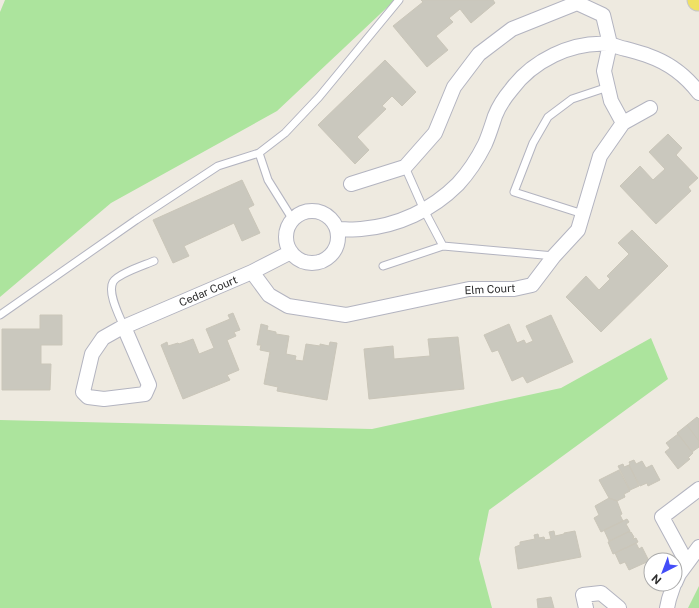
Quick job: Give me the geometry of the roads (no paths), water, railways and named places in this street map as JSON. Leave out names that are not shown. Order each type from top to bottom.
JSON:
[{"type":"street","points":[[351,184],[405,167],[435,133],[454,87],[479,54],[512,29],[577,3],[603,15],[610,44],[604,71],[611,101],[623,124]]},
{"type":"street","points":[[337,229],[360,229],[391,224],[424,210],[446,194],[458,183],[477,159],[485,145],[495,115],[512,88],[525,74],[539,63],[561,52],[585,45],[610,44],[660,60],[681,74],[699,93]]},
{"type":"street","name":"Elm Court","points":[[252,272],[269,295],[288,306],[346,315],[469,288],[514,289],[532,285],[554,256],[578,230],[600,156],[623,124],[650,108]]},
{"type":"street","points":[[310,211],[328,216],[335,224],[337,229],[338,240],[336,248],[332,254],[323,261],[315,263],[307,262],[297,258],[288,248],[286,240],[288,229],[293,220],[302,213],[310,211]]},
{"type":"street","name":"Cedar Court","points":[[124,327],[149,385],[145,394],[104,399],[88,397],[84,392],[92,354],[103,338],[124,327],[252,272],[291,252]]},
{"type":"street","points":[[687,563],[662,517],[699,489]]},
{"type":"street","points":[[683,568],[699,546]]},
{"type":"street","points":[[667,608],[668,599],[671,592]]},
{"type":"street","points":[[586,608],[584,595],[601,593],[619,608]]},
{"type":"lane","points":[[0,315],[136,220],[218,166],[259,153],[285,133],[319,97],[399,0]]},
{"type":"lane","points":[[583,214],[514,192],[533,143],[548,117],[572,99],[608,87]]},
{"type":"lane","points":[[259,153],[268,180],[293,220]]},
{"type":"lane","points":[[405,167],[424,210],[443,246]]},
{"type":"lane","points":[[383,266],[443,246],[554,256]]},
{"type":"lane","points":[[124,327],[113,299],[111,290],[112,282],[118,276],[154,261]]}]
